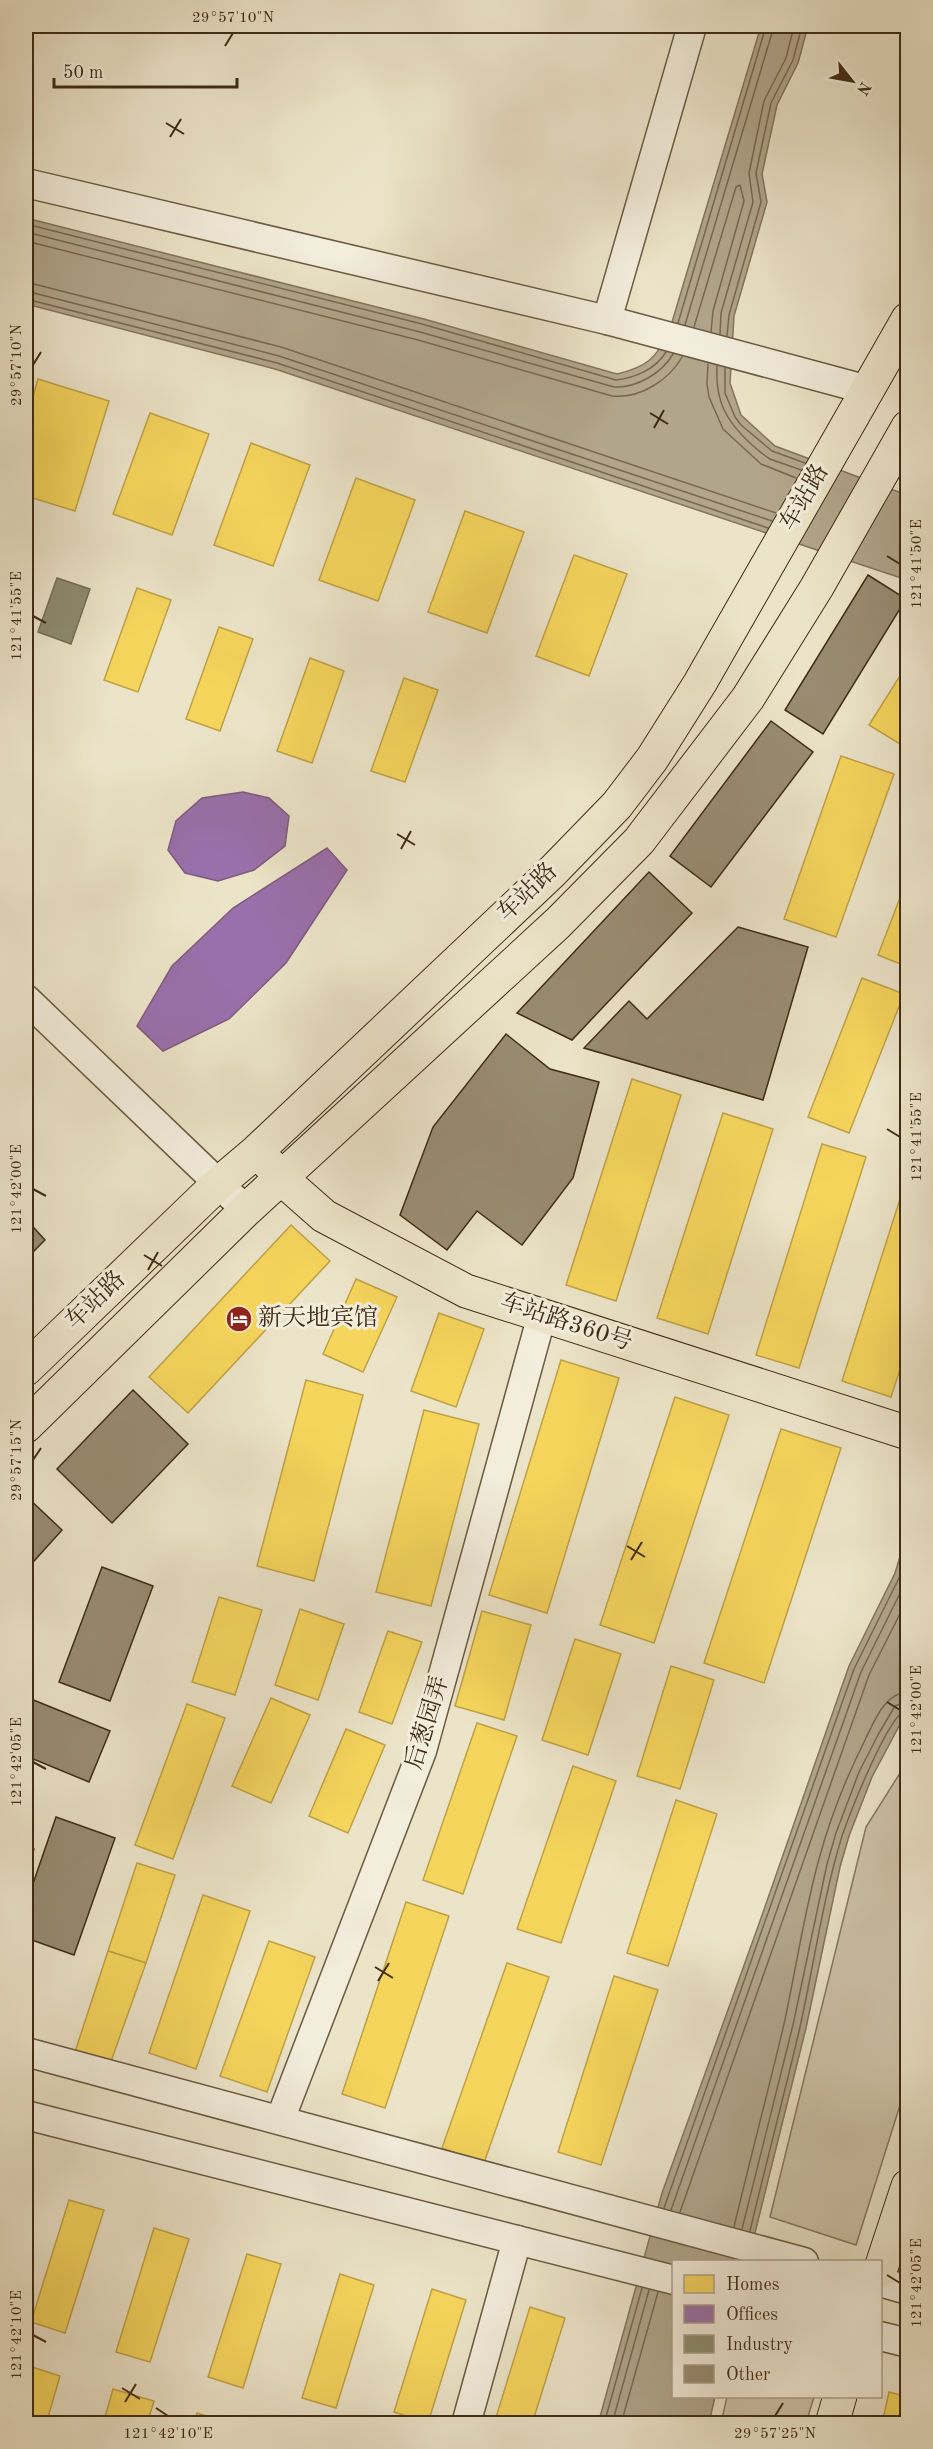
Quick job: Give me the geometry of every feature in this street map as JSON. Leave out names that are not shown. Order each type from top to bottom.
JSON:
[{"type":"main road","name":"车站路","points":[[26,1369],[218,1184],[257,1151],[551,873],[617,805],[652,759],[700,683],[908,319]]},
{"type":"main road","name":"车站路","points":[[26,1426],[246,1210],[558,923],[639,841],[748,698],[817,587],[908,427]]},
{"type":"main road","name":"车站路360号","points":[[257,1151],[282,1179],[324,1216],[466,1291],[908,1433]]},
{"type":"main road","points":[[882,2265],[908,2186]]},
{"type":"main road","points":[[832,2424],[840,2398]]},
{"type":"street","points":[[607,320],[692,26]]},
{"type":"street","points":[[26,183],[607,320],[868,390]]},
{"type":"street","points":[[26,999],[246,1210]]},
{"type":"street","name":"后葱园弄","points":[[280,2120],[422,1751],[542,1315]]},
{"type":"street","points":[[26,2052],[797,2260]]},
{"type":"street","points":[[26,2115],[672,2279]]},
{"type":"street","points":[[466,2424],[517,2240]]},
{"type":"street","points":[[882,2283],[908,2290]]},
{"type":"street","points":[[882,2336],[908,2343]]},
{"type":"shaded area","points":[[907,1762],[907,2083],[856,2245],[770,2217],[866,1827]]},
{"type":"shaded area","points":[[727,2398],[814,2398],[806,2423],[721,2423]]},
{"type":"water","points":[[761,26],[808,26],[798,63],[777,105],[762,174],[767,202],[734,316],[730,383],[741,415],[775,446],[907,495],[907,580],[275,369],[26,304],[26,218],[424,319],[617,374],[636,368],[654,355],[669,332]]},
{"type":"water","points":[[907,1534],[907,1711],[872,1777],[849,1836],[840,1867],[806,2028],[748,2260],[672,2260],[672,2398],[715,2398],[709,2423],[598,2424],[662,2193],[849,1666],[895,1573]]},
{"type":"building: Homes","points":[[38,379],[109,401],[75,511],[26,496],[26,421]]},
{"type":"building: Homes","points":[[150,413],[209,434],[172,535],[113,514]]},
{"type":"building: Homes","points":[[251,443],[310,465],[273,566],[214,545]]},
{"type":"building: Homes","points":[[356,478],[415,500],[378,601],[319,580]]},
{"type":"building: Homes","points":[[465,511],[524,532],[487,633],[428,612]]},
{"type":"building: Homes","points":[[574,555],[627,574],[589,676],[536,656]]},
{"type":"building: Homes","points":[[137,588],[171,600],[138,692],[104,680]]},
{"type":"building: Homes","points":[[219,627],[253,639],[220,731],[186,719]]},
{"type":"building: Homes","points":[[310,658],[344,671],[312,763],[277,751]]},
{"type":"building: Homes","points":[[908,663],[908,749],[869,725]]},
{"type":"building: Homes","points":[[404,678],[438,690],[405,782],[371,771]]},
{"type":"building: Homes","points":[[841,756],[894,774],[836,937],[784,919]]},
{"type":"building: Homes","points":[[908,877],[908,967],[878,955]]},
{"type":"building: Homes","points":[[862,978],[904,994],[849,1133],[808,1117]]},
{"type":"building: Homes","points":[[632,1079],[681,1095],[616,1301],[566,1285]]},
{"type":"building: Homes","points":[[723,1113],[773,1129],[708,1334],[657,1318]]},
{"type":"building: Homes","points":[[822,1144],[866,1157],[799,1368],[756,1355]]},
{"type":"building: Homes","points":[[907,1177],[908,1345],[891,1397],[842,1381]]},
{"type":"building: Homes","name":"新天地宾馆","points":[[291,1225],[330,1261],[188,1413],[149,1377]]},
{"type":"building: Homes","points":[[356,1279],[397,1297],[363,1372],[323,1354]]},
{"type":"building: Homes","points":[[439,1313],[484,1329],[456,1407],[411,1391]]},
{"type":"building: Homes","points":[[561,1360],[619,1378],[547,1613],[489,1595]]},
{"type":"building: Homes","points":[[306,1380],[363,1395],[314,1581],[257,1566]]},
{"type":"building: Homes","points":[[675,1397],[729,1415],[654,1643],[600,1625]]},
{"type":"building: Homes","points":[[424,1410],[479,1424],[431,1606],[376,1592]]},
{"type":"building: Homes","points":[[781,1429],[841,1448],[764,1683],[704,1663]]},
{"type":"building: Homes","points":[[219,1597],[262,1610],[235,1695],[192,1682]]},
{"type":"building: Homes","points":[[300,1609],[344,1624],[318,1700],[275,1685]]},
{"type":"building: Homes","points":[[482,1611],[531,1625],[504,1720],[455,1706]]},
{"type":"building: Homes","points":[[388,1631],[422,1642],[392,1724],[359,1712]]},
{"type":"building: Homes","points":[[575,1639],[621,1654],[588,1755],[542,1740]]},
{"type":"building: Homes","points":[[671,1666],[714,1680],[680,1789],[637,1776]]},
{"type":"building: Homes","points":[[271,1698],[310,1715],[271,1803],[232,1786]]},
{"type":"building: Homes","points":[[187,1704],[225,1718],[173,1859],[135,1845]]},
{"type":"building: Homes","points":[[477,1723],[517,1736],[463,1894],[423,1880]]},
{"type":"building: Homes","points":[[346,1729],[385,1745],[348,1833],[309,1816]]},
{"type":"building: Homes","points":[[573,1766],[616,1781],[561,1943],[517,1929]]},
{"type":"building: Homes","points":[[676,1800],[717,1814],[668,1966],[627,1953]]},
{"type":"building: Homes","points":[[137,1863],[175,1875],[146,1963],[108,1951]]},
{"type":"building: Homes","points":[[203,1895],[250,1911],[196,2069],[149,2053]]},
{"type":"building: Homes","points":[[406,1902],[449,1916],[385,2108],[342,2094]]},
{"type":"building: Homes","points":[[269,1941],[315,1957],[267,2092],[220,2076]]},
{"type":"building: Homes","points":[[108,1951],[146,1963],[109,2067],[74,2055]]},
{"type":"building: Homes","points":[[507,1963],[549,1977],[484,2163],[442,2148]]},
{"type":"building: Homes","points":[[614,1976],[658,1990],[601,2165],[558,2152]]},
{"type":"building: Homes","points":[[69,2200],[104,2210],[65,2333],[31,2322]]},
{"type":"building: Homes","points":[[154,2228],[189,2239],[150,2362],[116,2352]]},
{"type":"building: Homes","points":[[247,2254],[281,2264],[243,2388],[208,2377]]},
{"type":"building: Homes","points":[[340,2274],[374,2285],[336,2408],[302,2398]]},
{"type":"building: Homes","points":[[432,2289],[466,2300],[428,2423],[394,2412]]},
{"type":"building: Homes","points":[[530,2307],[565,2318],[532,2424],[494,2424]]},
{"type":"building: Homes","points":[[26,2365],[60,2376],[46,2424],[26,2424]]},
{"type":"building: Homes","points":[[113,2389],[154,2401],[147,2424],[103,2424]]},
{"type":"building: Homes","points":[[889,2392],[908,2397],[908,2424],[882,2424]]},
{"type":"building: Homes","points":[[197,2413],[232,2424],[194,2424]]},
{"type":"building: Offices","points":[[243,792],[269,798],[289,816],[285,846],[254,870],[218,881],[185,873],[168,850],[176,821],[202,798]]},
{"type":"building: Offices","points":[[327,848],[347,870],[286,963],[229,1019],[163,1051],[137,1026],[172,966],[233,908]]},
{"type":"building: Industry","points":[[57,578],[90,589],[71,644],[38,632]]},
{"type":"building: Other","points":[[868,575],[906,599],[823,734],[785,710]]},
{"type":"building: Other","points":[[771,721],[813,752],[711,887],[670,856]]},
{"type":"building: Other","points":[[649,872],[692,913],[572,1040],[517,1013]]},
{"type":"building: Other","points":[[738,927],[808,947],[763,1100],[584,1048],[629,1001],[647,1019]]},
{"type":"building: Other","points":[[506,1034],[550,1069],[599,1082],[573,1178],[522,1245],[477,1211],[447,1250],[400,1215],[433,1127]]},
{"type":"building: Other","points":[[26,1219],[45,1240],[26,1259]]},
{"type":"building: Other","points":[[133,1390],[188,1444],[112,1523],[57,1469]]},
{"type":"building: Other","points":[[26,1496],[62,1530],[26,1570]]},
{"type":"building: Other","points":[[102,1567],[153,1586],[110,1701],[59,1682]]},
{"type":"building: Other","points":[[26,1697],[110,1731],[89,1782],[26,1756]]},
{"type":"building: Other","points":[[56,1817],[115,1838],[74,1955],[26,1938],[26,1904]]},
{"type":"building: Other","points":[[26,1845],[34,1849],[26,1869]]},
{"type":"place","name":"新天地宾馆","points":[[239,1319]]}]
